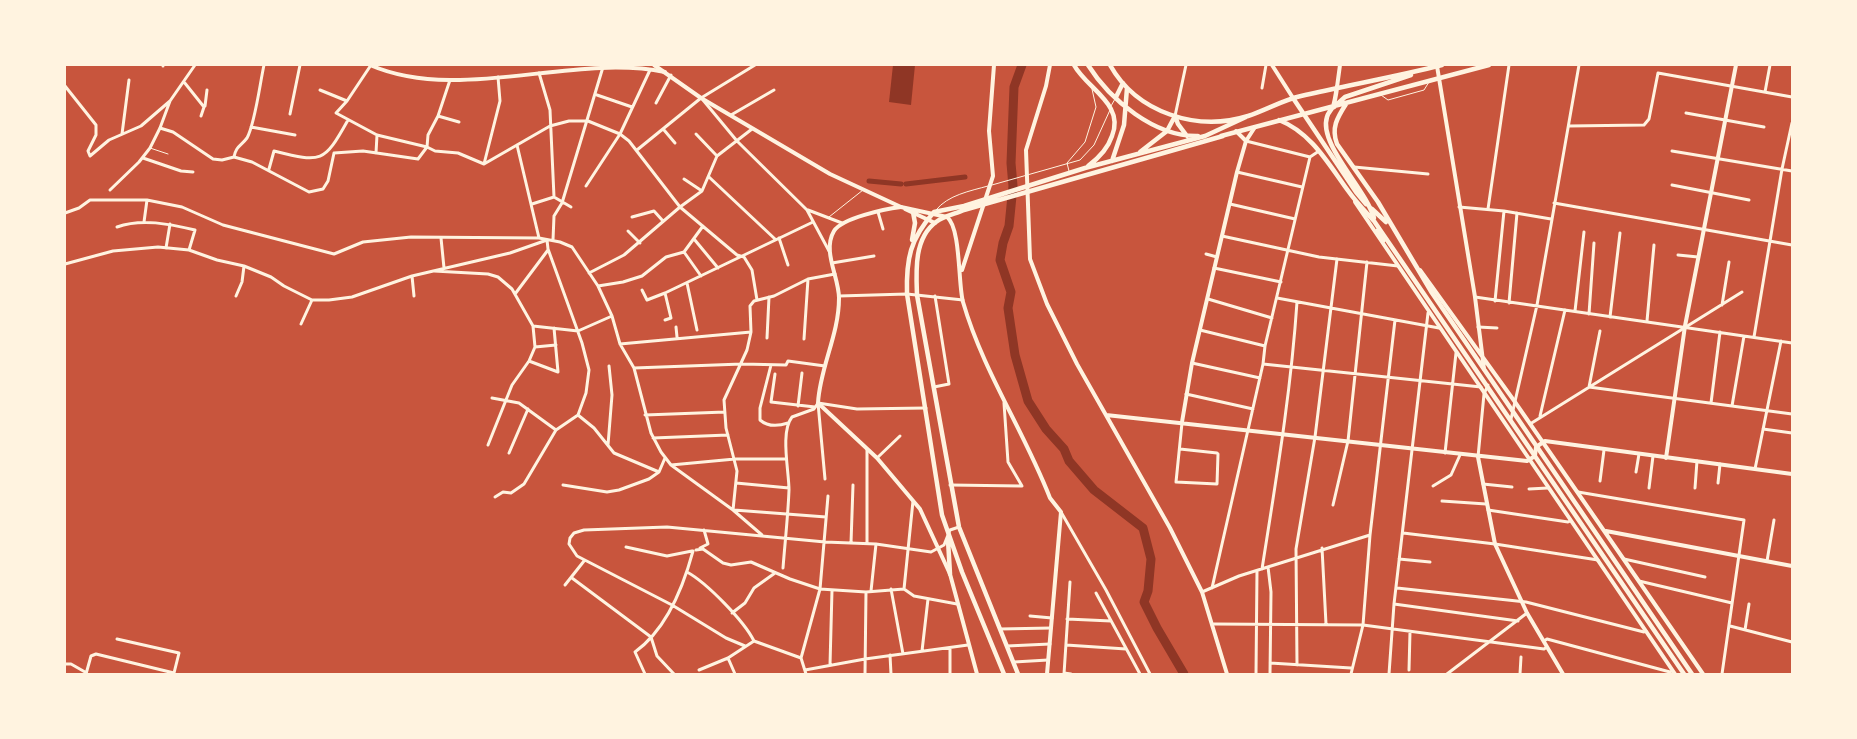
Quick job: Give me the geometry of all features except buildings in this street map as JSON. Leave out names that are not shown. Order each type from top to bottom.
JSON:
[{"type":"main road","points":[[1074,65],[1090,86],[1111,108],[1115,122],[1110,141],[1095,161],[1085,168]]},
{"type":"main road","points":[[1088,65],[1126,107],[1167,131],[1188,136],[1222,136]]},
{"type":"main road","points":[[1110,65],[1127,88],[1154,108],[1196,122],[1246,117]]},
{"type":"main road","points":[[1053,181],[1085,168],[1205,136],[1293,98],[1439,65]]},
{"type":"main road","points":[[1018,674],[959,527],[950,485],[917,294],[917,257],[921,245],[935,223],[964,208],[1053,181],[1103,169],[1256,125],[1332,108],[1489,65]]},
{"type":"main road","points":[[1332,108],[1345,97],[1399,81],[1422,70]]},
{"type":"main road","points":[[1116,97],[1123,83]]},
{"type":"main road","points":[[1337,87],[1332,108],[1326,118],[1329,138],[1334,152],[1363,192],[1382,241]]},
{"type":"main road","points":[[1103,169],[1111,162],[1120,141],[1127,88]]},
{"type":"main road","points":[[1293,98],[1356,192],[1389,225]]},
{"type":"main road","points":[[1346,104],[1334,126],[1337,144],[1378,202],[1389,225],[1432,293],[1692,674]]},
{"type":"main road","points":[[1134,156],[1167,131],[1175,116]]},
{"type":"main road","points":[[1175,116],[1178,124],[1188,136]]},
{"type":"main road","points":[[1279,120],[1294,126],[1320,151],[1350,194],[1374,221],[1488,384],[1684,674]]},
{"type":"main road","points":[[910,249],[934,212],[964,208]]},
{"type":"main road","points":[[913,212],[915,223],[906,270],[907,294],[942,514],[948,536],[977,611],[1004,674]]},
{"type":"main road","points":[[948,536],[950,574]]},
{"type":"street","points":[[65,86],[96,125],[96,135],[88,151],[90,156],[109,140],[140,126],[170,101],[195,65]]},
{"type":"street","points":[[234,157],[235,148],[246,139],[250,127],[264,65]]},
{"type":"street","points":[[290,114],[300,65]]},
{"type":"street","points":[[484,164],[458,153],[435,151],[427,147],[377,135],[336,113],[347,101],[370,65],[405,76],[450,80],[617,66],[666,72]]},
{"type":"street","points":[[654,65],[730,116],[830,174],[935,223]]},
{"type":"street","points":[[637,150],[664,130],[701,98],[755,65]]},
{"type":"street","points":[[961,272],[993,176],[989,130],[994,65]]},
{"type":"street","points":[[1050,65],[1046,86],[1026,150],[1030,259],[1047,304],[1106,415],[1170,528],[1202,592],[1214,624],[1227,674]]},
{"type":"street","points":[[1175,116],[1186,65]]},
{"type":"street","points":[[1262,88],[1266,65]]},
{"type":"street","points":[[1272,65],[1293,98]]},
{"type":"street","points":[[1337,87],[1340,65]]},
{"type":"street","points":[[1439,65],[1439,80],[1475,297],[1485,371]]},
{"type":"street","points":[[1488,209],[1509,65]]},
{"type":"street","points":[[1511,419],[1536,305],[1579,65]]},
{"type":"street","points":[[1666,458],[1698,256],[1736,65]]},
{"type":"street","points":[[1765,92],[1770,65]]},
{"type":"street","points":[[553,240],[554,216],[562,203],[603,67]]},
{"type":"street","points":[[586,186],[620,134],[650,69]]},
{"type":"street","points":[[539,73],[548,99],[554,197],[571,207]]},
{"type":"street","points":[[1569,126],[1644,124],[1649,119],[1658,73],[1792,97]]},
{"type":"street","points":[[484,164],[500,101],[498,76]]},
{"type":"street","points":[[656,103],[671,76]]},
{"type":"street","points":[[122,134],[129,80]]},
{"type":"street","points":[[269,170],[274,150],[303,158],[320,156],[333,151],[376,153],[418,159],[427,147],[428,135],[438,116],[450,80]]},
{"type":"street","points":[[184,82],[204,107]]},
{"type":"street","points":[[201,116],[207,90]]},
{"type":"street","points":[[320,90],[347,101]]},
{"type":"street","points":[[730,116],[774,90]]},
{"type":"street","points":[[596,95],[632,107]]},
{"type":"street","points":[[701,98],[737,141],[806,210],[829,252],[839,296],[838,319],[817,405],[825,478]]},
{"type":"street","points":[[110,190],[143,158],[150,148],[170,101]]},
{"type":"street","points":[[1686,113],[1764,127]]},
{"type":"street","points":[[438,116],[459,122]]},
{"type":"street","points":[[160,128],[173,132],[213,159],[222,160],[234,157],[269,170],[296,187],[309,192],[323,189],[328,180],[333,151],[348,120]]},
{"type":"street","points":[[484,164],[550,126],[569,121],[588,121],[620,134],[637,150],[680,207],[737,256],[744,257]]},
{"type":"street","points":[[1754,337],[1782,169],[1792,123]]},
{"type":"street","points":[[1180,449],[1218,454],[1217,484],[1176,482],[1182,422],[1192,363],[1237,172],[1246,141],[1256,125]]},
{"type":"street","points":[[250,127],[294,135]]},
{"type":"street","points":[[588,273],[612,262],[640,243],[663,221],[702,191],[710,177],[717,156],[752,129]]},
{"type":"street","points":[[664,130],[675,143]]},
{"type":"street","points":[[1236,132],[1246,141],[1310,157]]},
{"type":"street","points":[[696,134],[717,156]]},
{"type":"street","points":[[376,153],[377,135]]},
{"type":"street","points":[[517,145],[539,238]]},
{"type":"street","points":[[1212,588],[1302,187],[1310,157],[1320,151]]},
{"type":"street","points":[[1672,151],[1792,170]]},
{"type":"street","points":[[143,158],[181,171],[193,172]]},
{"type":"street","points":[[1353,167],[1428,174]]},
{"type":"street","points":[[1237,172],[1302,187]]},
{"type":"street","points":[[710,177],[777,239],[788,265]]},
{"type":"street","points":[[684,179],[702,191]]},
{"type":"street","points":[[1672,185],[1749,200]]},
{"type":"street","points":[[1350,194],[1570,521],[1600,561],[1673,672]]},
{"type":"street","points":[[532,204],[554,197]]},
{"type":"street","points":[[65,213],[79,208],[90,200],[147,200],[182,207],[223,225],[334,254],[363,242],[411,237],[539,238],[553,240],[572,248],[598,286],[612,316],[620,344],[634,368],[645,415],[653,438],[665,458],[671,465],[734,510],[762,535]]},
{"type":"street","points":[[144,222],[147,200]]},
{"type":"street","points":[[1554,203],[1792,245]]},
{"type":"street","points":[[1230,204],[1295,219]]},
{"type":"street","points":[[829,252],[834,231],[842,223],[878,212],[901,207],[947,216],[953,224],[961,272],[963,300],[1004,403],[1026,444],[1050,498],[1061,512],[1101,582],[1150,674]]},
{"type":"street","points":[[1459,207],[1504,211],[1550,219]]},
{"type":"street","points":[[806,210],[842,223]]},
{"type":"street","points":[[1495,301],[1504,211]]},
{"type":"street","points":[[632,217],[654,212],[663,221]]},
{"type":"street","points":[[878,212],[883,229]]},
{"type":"street","points":[[1508,303],[1517,214]]},
{"type":"street","points":[[117,227],[129,223],[144,222],[170,224],[195,230],[189,250]]},
{"type":"street","points":[[642,290],[647,300],[665,293],[744,257],[813,222]]},
{"type":"street","points":[[166,248],[170,224]]},
{"type":"street","points":[[598,286],[623,282],[642,276],[666,257],[684,252],[703,226]]},
{"type":"street","points":[[628,231],[640,243]]},
{"type":"street","points":[[1575,311],[1584,232]]},
{"type":"street","points":[[1610,316],[1620,233]]},
{"type":"street","points":[[1222,236],[1337,259],[1398,266]]},
{"type":"street","points":[[441,238],[444,268]]},
{"type":"street","points":[[694,239],[718,268]]},
{"type":"street","points":[[65,264],[113,251],[166,248],[189,250],[217,260],[244,266],[271,277],[312,300],[352,297],[412,276],[510,253],[547,240]]},
{"type":"street","points":[[495,497],[503,492],[512,493],[524,484],[556,430],[578,415],[586,393],[589,370],[578,331],[548,249],[547,240]]},
{"type":"street","points":[[1589,314],[1594,243]]},
{"type":"street","points":[[1646,321],[1654,245]]},
{"type":"street","points":[[515,294],[548,249]]},
{"type":"street","points":[[684,252],[701,276]]},
{"type":"street","points":[[1206,254],[1218,257]]},
{"type":"street","points":[[1678,255],[1698,256]]},
{"type":"street","points":[[832,263],[874,256]]},
{"type":"street","points":[[744,257],[752,270],[757,300]]},
{"type":"street","points":[[1297,665],[1295,560],[1315,437],[1337,259]]},
{"type":"street","points":[[1333,505],[1348,441],[1364,316],[1368,262]]},
{"type":"street","points":[[1722,306],[1729,262]]},
{"type":"street","points":[[236,296],[242,282],[244,266]]},
{"type":"street","points":[[1416,266],[1436,290],[1606,531],[1703,674]]},
{"type":"street","points":[[1214,268],[1281,282]]},
{"type":"street","points":[[431,271],[488,274],[507,284],[515,294],[533,326],[535,347],[529,362],[512,387],[488,445]]},
{"type":"street","points":[[734,510],[735,459],[728,435],[725,412],[726,395],[742,364],[751,332],[750,306],[757,300],[769,297],[808,279],[835,274]]},
{"type":"street","points":[[412,276],[414,296]]},
{"type":"street","points":[[804,339],[808,279]]},
{"type":"street","points":[[687,283],[697,330]]},
{"type":"street","points":[[1530,424],[1742,292]]},
{"type":"street","points":[[665,293],[671,318],[665,320]]},
{"type":"street","points":[[839,296],[917,294],[963,300]]},
{"type":"street","points":[[933,387],[949,384],[935,296]]},
{"type":"street","points":[[767,338],[769,297]]},
{"type":"street","points":[[1475,297],[1686,326],[1792,343]]},
{"type":"street","points":[[1277,298],[1364,316],[1439,328]]},
{"type":"street","points":[[1208,299],[1272,318]]},
{"type":"street","points":[[300,324],[312,300]]},
{"type":"street","points":[[1262,569],[1284,433],[1292,368],[1297,302]]},
{"type":"street","points":[[1540,417],[1564,310]]},
{"type":"street","points":[[1389,674],[1394,604],[1428,312]]},
{"type":"street","points":[[533,326],[578,331],[612,316]]},
{"type":"street","points":[[1350,674],[1363,625],[1370,534],[1395,320]]},
{"type":"street","points":[[676,327],[677,338]]},
{"type":"street","points":[[1478,327],[1497,328]]},
{"type":"street","points":[[529,362],[558,372],[554,328]]},
{"type":"street","points":[[1200,330],[1265,346]]},
{"type":"street","points":[[1589,387],[1600,331]]},
{"type":"street","points":[[620,344],[751,332]]},
{"type":"street","points":[[1711,403],[1720,332]]},
{"type":"street","points":[[1732,406],[1744,336]]},
{"type":"street","points":[[1755,469],[1780,341]]},
{"type":"street","points":[[535,347],[556,345]]},
{"type":"street","points":[[1445,453],[1456,353]]},
{"type":"street","points":[[634,368],[742,364],[786,365],[788,362],[825,366]]},
{"type":"street","points":[[1192,363],[1260,378]]},
{"type":"street","points":[[1263,364],[1356,376],[1481,387]]},
{"type":"street","points":[[771,365],[760,408],[760,420],[763,423],[778,426],[788,423]]},
{"type":"street","points":[[608,446],[612,396],[609,366]]},
{"type":"street","points":[[798,406],[802,373]]},
{"type":"street","points":[[775,374],[771,402],[798,406],[817,405],[857,409],[926,408]]},
{"type":"street","points":[[1488,384],[1484,394],[1478,457],[1495,544],[1527,613],[1563,674]]},
{"type":"street","points":[[1589,387],[1792,414]]},
{"type":"street","points":[[1186,394],[1253,409]]},
{"type":"street","points":[[492,398],[519,403],[556,430]]},
{"type":"street","points":[[950,485],[1022,486],[1008,462],[1004,403]]},
{"type":"street","points":[[783,568],[789,488],[785,459],[788,423],[792,417],[808,413],[817,405]]},
{"type":"street","points":[[817,405],[877,458],[913,498],[950,574],[977,674]]},
{"type":"street","points":[[509,453],[528,409]]},
{"type":"street","points":[[645,415],[725,412]]},
{"type":"street","points":[[578,415],[620,457],[659,472]]},
{"type":"street","points":[[1106,415],[1284,433],[1460,456],[1526,461],[1535,456],[1536,447],[1543,442],[1792,474]]},
{"type":"street","points":[[1763,429],[1792,433]]},
{"type":"street","points":[[653,438],[728,435]]},
{"type":"street","points":[[877,458],[900,436]]},
{"type":"street","points":[[867,449],[867,543]]},
{"type":"street","points":[[1600,481],[1604,450]]},
{"type":"street","points":[[1636,472],[1639,454]]},
{"type":"street","points":[[1433,486],[1452,475],[1460,456]]},
{"type":"street","points":[[1649,488],[1653,456]]},
{"type":"street","points":[[563,485],[607,492],[637,484],[659,472],[665,458]]},
{"type":"street","points":[[671,465],[735,459],[785,459]]},
{"type":"street","points":[[1549,465],[1555,461]]},
{"type":"street","points":[[1695,488],[1697,461]]},
{"type":"street","points":[[1718,483],[1720,464]]},
{"type":"street","points":[[736,483],[789,488]]},
{"type":"street","points":[[1482,484],[1512,487]]},
{"type":"street","points":[[851,543],[853,485]]},
{"type":"street","points":[[1529,489],[1548,488]]},
{"type":"street","points":[[1578,492],[1744,520],[1741,556],[1722,674]]},
{"type":"street","points":[[828,496],[820,589],[801,658],[806,672],[830,665],[865,659],[968,645]]},
{"type":"street","points":[[904,590],[913,498]]},
{"type":"street","points":[[1442,501],[1570,521]]},
{"type":"street","points":[[734,510],[826,517]]},
{"type":"street","points":[[1047,674],[1061,512]]},
{"type":"street","points":[[1767,561],[1774,520]]},
{"type":"street","points":[[745,646],[726,638],[672,605],[584,561],[572,551],[569,544],[570,538],[574,533],[584,530],[667,526],[825,542],[867,543],[931,552],[939,548],[950,530],[959,527]]},
{"type":"street","points":[[645,674],[635,652],[663,624],[687,572],[694,551],[708,544],[704,530]]},
{"type":"street","points":[[1606,531],[1792,566],[1792,559]]},
{"type":"street","points":[[1403,533],[1495,544],[1600,561]]},
{"type":"street","points":[[1202,592],[1268,566],[1295,560],[1322,548],[1370,534]]},
{"type":"street","points":[[865,674],[868,592],[876,544]]},
{"type":"street","points":[[626,547],[667,556],[694,551],[708,552],[723,563],[731,565],[751,562],[820,589],[868,592],[891,589],[904,590],[914,596],[957,604]]},
{"type":"street","points":[[1322,548],[1326,624]]},
{"type":"street","points":[[1399,558],[1430,562]]},
{"type":"street","points":[[1624,558],[1705,577]]},
{"type":"street","points":[[565,586],[584,561]]},
{"type":"street","points":[[1268,566],[1270,674]]},
{"type":"street","points":[[1256,674],[1257,570]]},
{"type":"street","points":[[687,572],[700,578],[712,590],[754,641],[801,658]]},
{"type":"street","points":[[732,613],[745,603],[760,582],[775,573]]},
{"type":"street","points":[[572,578],[651,636],[657,656],[674,674]]},
{"type":"street","points":[[1639,581],[1732,603]]},
{"type":"street","points":[[1070,582],[1064,674],[1071,674]]},
{"type":"street","points":[[1397,588],[1526,602],[1646,631]]},
{"type":"street","points":[[891,589],[903,654]]},
{"type":"street","points":[[830,665],[832,590]]},
{"type":"street","points":[[1096,593],[1140,674]]},
{"type":"street","points":[[922,651],[928,599]]},
{"type":"street","points":[[1394,604],[1518,621]]},
{"type":"street","points":[[1745,630],[1749,604]]},
{"type":"street","points":[[1447,674],[1527,613]]},
{"type":"street","points":[[1030,616],[1052,618]]},
{"type":"street","points":[[1068,619],[1112,621]]},
{"type":"street","points":[[1214,624],[1363,625],[1547,648]]},
{"type":"street","points":[[1730,626],[1792,642]]},
{"type":"street","points":[[1000,629],[1051,628]]},
{"type":"street","points":[[1409,670],[1410,632]]},
{"type":"street","points":[[65,664],[71,664],[85,673],[91,656],[96,654],[174,673],[179,653],[116,639]]},
{"type":"street","points":[[1544,641],[1547,639],[1673,672]]},
{"type":"street","points":[[699,670],[728,658],[754,641]]},
{"type":"street","points":[[1007,646],[1050,644]]},
{"type":"street","points":[[1066,645],[1127,649]]},
{"type":"street","points":[[950,648],[950,674]]},
{"type":"street","points":[[890,655],[891,674]]},
{"type":"street","points":[[1520,674],[1521,657]]},
{"type":"street","points":[[728,658],[735,674]]},
{"type":"street","points":[[1014,662],[1048,660]]},
{"type":"street","points":[[1270,663],[1351,668]]},
{"type":"lane","points":[[1084,174],[1072,173],[1067,168],[1067,163],[1085,142],[1096,107],[1094,94],[1090,86]]},
{"type":"lane","points":[[934,212],[941,203],[964,193],[1080,160],[1090,152],[1116,97]]},
{"type":"lane","points":[[150,148],[168,154]]},
{"type":"lane","points":[[828,218],[863,190]]},
{"type":"shaded area","points":[[893,65],[915,65],[911,105],[889,102]]},
{"type":"waterway","points":[[1022,65],[1014,87],[1011,163],[1013,186],[1009,226],[1000,260],[1011,292],[1008,308],[1015,355],[1028,401],[1046,429],[1064,449],[1069,461],[1094,490],[1143,528],[1151,559],[1148,591],[1144,602],[1184,674]]},
{"type":"waterway","points":[[906,184],[965,177]]},
{"type":"waterway","points":[[869,181],[901,184]]}]
